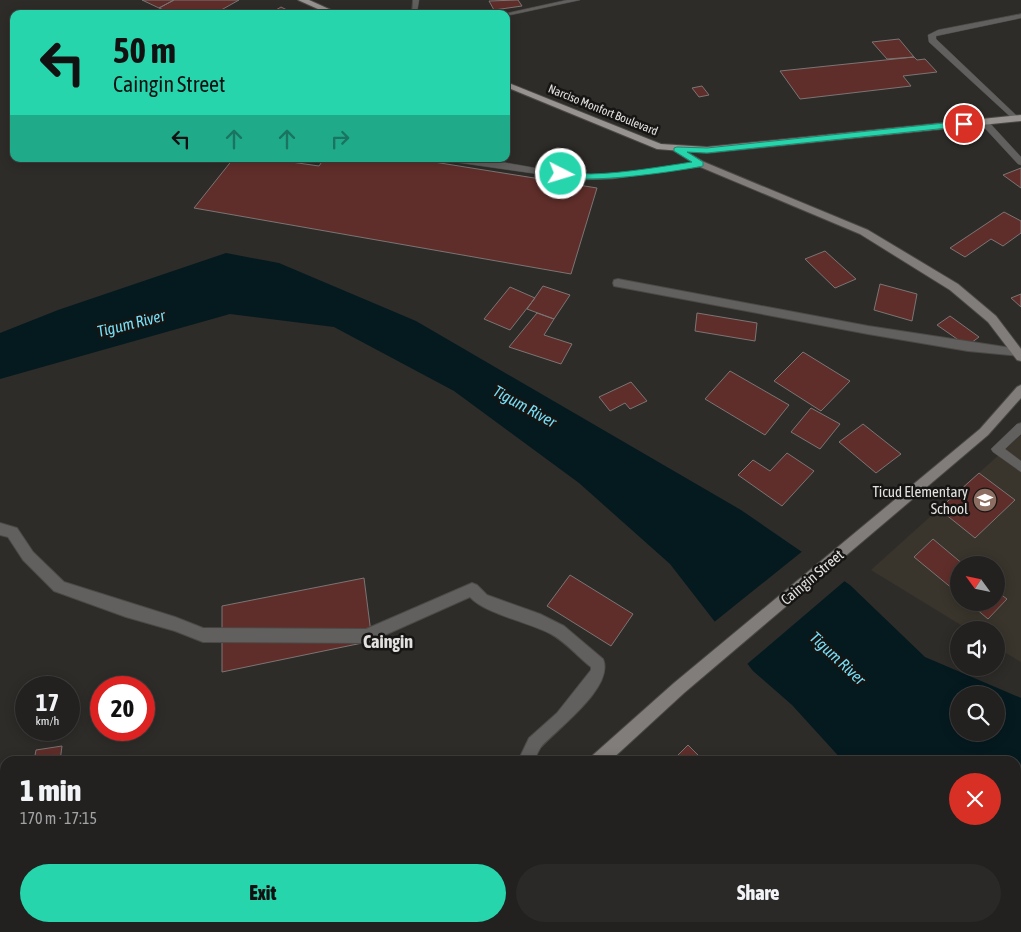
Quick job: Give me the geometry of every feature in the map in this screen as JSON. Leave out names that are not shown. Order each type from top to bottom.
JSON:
[{"type":"main road","points":[[302,0],[326,10]]},
{"type":"main road","name":"Narciso Monfort Boulevard","points":[[510,86],[660,147],[677,150],[707,150],[1018,118]]},
{"type":"main road","points":[[677,150],[700,164],[864,232],[954,287],[992,318],[1019,355]]},
{"type":"main road","name":"Caingin Street","points":[[605,756],[680,688],[984,432],[1021,390]]},
{"type":"street","points":[[618,283],[861,329],[1019,355]]},
{"type":"street","points":[[0,529],[12,532],[28,556],[59,587],[126,610],[175,624],[203,635],[366,636],[472,589],[482,600],[535,619],[559,631],[598,664],[598,672],[590,685],[562,718],[534,743],[528,756]]},
{"type":"lane","points":[[510,13],[577,0]]},
{"type":"lane","points":[[1018,118],[932,40],[932,35],[938,32],[1021,16]]},
{"type":"lane","points":[[984,122],[1021,162]]},
{"type":"lane","points":[[476,162],[580,176],[612,176],[700,164]]},
{"type":"lane","points":[[1021,427],[997,449],[1021,467]]},
{"type":"shaded area","name":"Ticud Elementary School","points":[[1021,435],[1021,662],[1005,652],[1005,621],[954,621],[871,570]]},
{"type":"water","name":"Tigum River","points":[[226,253],[279,263],[416,321],[741,510],[850,585],[925,657],[950,668],[950,676],[969,676],[993,686],[950,686],[950,741],[1005,741],[1005,691],[1021,698],[1021,756],[838,756],[792,705],[753,671],[670,564],[579,483],[454,391],[334,327],[230,314],[0,379],[0,333],[58,310]]},
{"type":"pier","points":[[804,550],[847,579],[746,665],[713,623]]},
{"type":"building","points":[[142,0],[174,0],[159,8]]},
{"type":"building","points":[[174,0],[239,0],[221,10],[164,10],[159,8]]},
{"type":"building","points":[[518,0],[522,6],[494,10],[489,1]]},
{"type":"building","points":[[281,7],[287,10],[276,10]]},
{"type":"building","points":[[899,39],[914,57],[887,59],[872,42]]},
{"type":"building","points":[[914,57],[917,60],[925,59],[937,72],[903,76],[911,86],[800,99],[780,71]]},
{"type":"building","points":[[702,86],[709,95],[699,97],[692,88]]},
{"type":"building","points":[[231,162],[291,162],[319,166],[322,162],[434,162],[597,188],[571,274],[194,208]]},
{"type":"building","points":[[1021,168],[1021,188],[1003,175]]},
{"type":"building","points":[[1004,212],[1021,221],[1021,233],[1003,246],[991,239],[965,257],[950,248]]},
{"type":"building","points":[[825,251],[856,279],[835,288],[805,259]]},
{"type":"building","points":[[880,284],[917,294],[912,321],[874,310]]},
{"type":"building","points":[[543,286],[570,295],[554,319],[527,309]]},
{"type":"building","points":[[510,287],[535,298],[510,330],[484,319]]},
{"type":"building","points":[[1021,294],[1021,307],[1011,298]]},
{"type":"building","points":[[537,313],[554,319],[544,335],[572,344],[561,364],[509,347]]},
{"type":"building","points":[[697,313],[757,323],[755,341],[695,331]]},
{"type":"building","points":[[950,316],[979,337],[967,346],[937,325]]},
{"type":"building","points":[[803,352],[850,381],[821,411],[774,381]]},
{"type":"building","points":[[730,371],[789,405],[765,435],[705,399]]},
{"type":"building","points":[[631,382],[647,401],[630,409],[625,403],[610,411],[599,397]]},
{"type":"building","points":[[811,408],[840,424],[820,449],[791,432]]},
{"type":"building","points":[[863,424],[901,454],[876,473],[839,442]]},
{"type":"building","points":[[787,453],[814,471],[782,506],[738,475],[753,460],[770,471]]},
{"type":"building","points":[[979,473],[1015,500],[975,538],[939,509]]},
{"type":"building","points":[[933,539],[953,556],[950,556],[950,587],[914,557]]},
{"type":"building","points":[[570,575],[633,614],[611,646],[547,606]]},
{"type":"building","points":[[364,578],[372,641],[222,672],[222,606]]},
{"type":"building","points":[[979,611],[996,611],[988,619]]},
{"type":"building","points":[[688,745],[699,756],[677,756]]},
{"type":"building","points":[[62,746],[61,756],[35,756],[36,750]]},
{"type":"place","name":"Ticud Elementary School","points":[[985,500]]},
{"type":"district","name":"Caingin","points":[[388,641]]},
{"type":"route","points":[[561,174],[612,176],[700,164],[677,150],[707,150],[964,124]]}]
